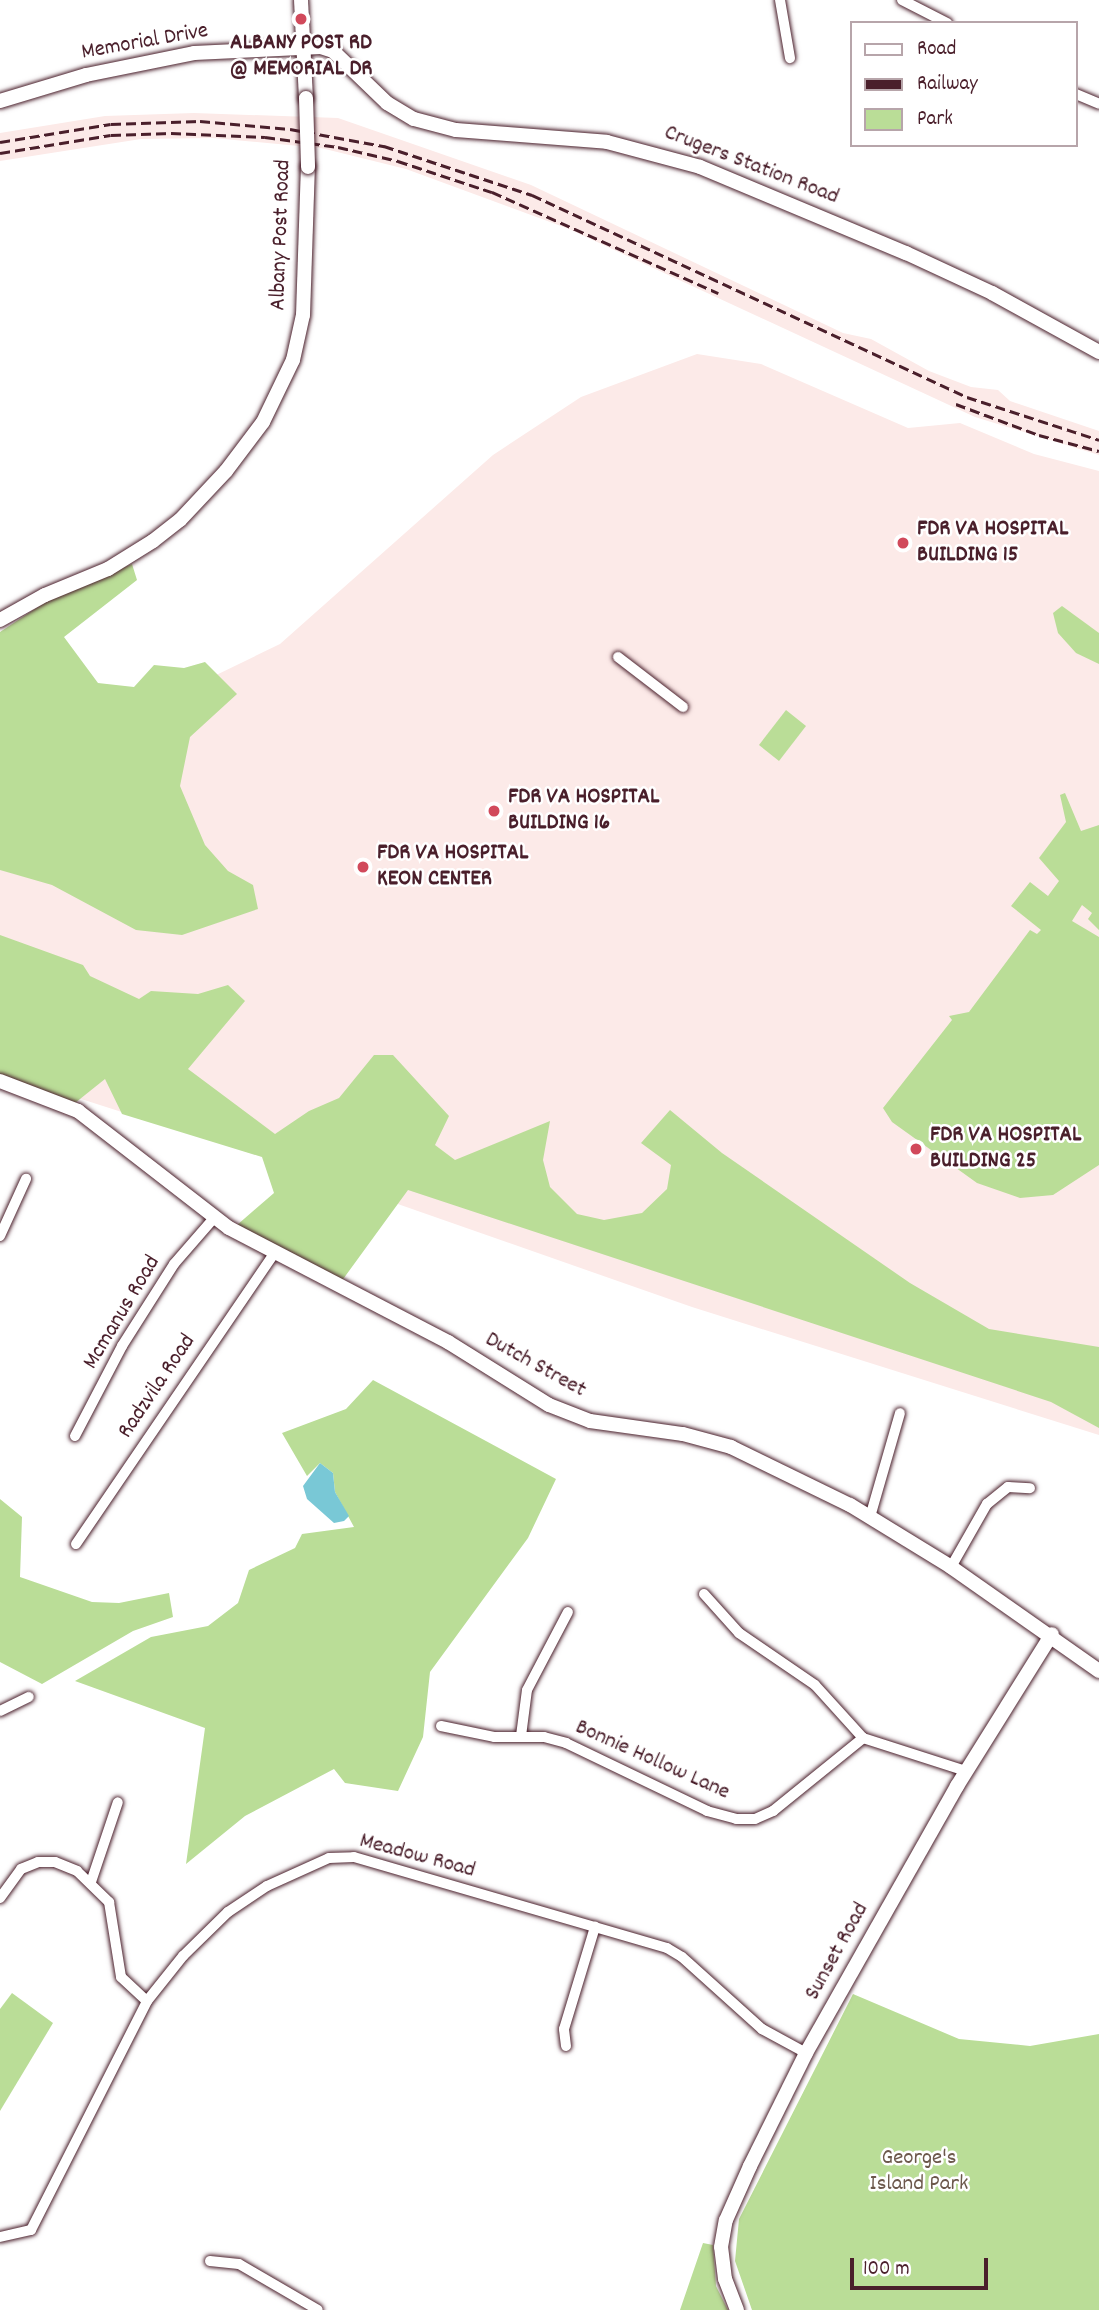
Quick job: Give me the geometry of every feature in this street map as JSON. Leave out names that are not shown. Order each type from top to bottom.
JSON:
[{"type":"street","name":"Albany Post Road","points":[[0,620],[45,595],[108,569],[153,541],[180,520],[226,471],[263,422],[293,360],[303,315],[308,167],[301,0]]},
{"type":"street","points":[[780,0],[790,58]]},
{"type":"street","points":[[902,0],[943,21]]},
{"type":"street","name":"Memorial Drive","points":[[0,100],[86,75],[194,53],[302,47]]},
{"type":"street","name":"Crugers Station Road","points":[[302,47],[334,51],[387,103],[430,125],[607,142],[700,167],[906,253],[992,293],[1099,352]]},
{"type":"street","points":[[1078,94],[1099,104]]},
{"type":"street","points":[[618,657],[682,707]]},
{"type":"street","name":"Dutch Street","points":[[0,1081],[40,1093],[91,1120],[214,1218],[274,1254],[448,1342],[566,1413],[731,1447],[870,1517],[1052,1634],[1099,1671]]},
{"type":"street","points":[[0,1236],[26,1179]]},
{"type":"street","name":"Mcmanus Road","points":[[75,1436],[122,1346],[160,1286],[214,1218]]},
{"type":"street","name":"Radzvila Road","points":[[76,1544],[274,1254]]},
{"type":"street","points":[[870,1517],[900,1413]]},
{"type":"street","points":[[951,1567],[987,1504],[1008,1487],[1030,1488]]},
{"type":"street","points":[[704,1594],[739,1633],[815,1685],[863,1738],[966,1771]]},
{"type":"street","points":[[521,1736],[527,1690],[568,1612]]},
{"type":"street","name":"Sunset Road","points":[[737,2310],[725,2279],[722,2231],[806,2053],[966,1771],[1052,1634]]},
{"type":"street","points":[[0,1711],[29,1697]]},
{"type":"street","name":"Bonnie Hollow Lane","points":[[441,1726],[494,1737],[521,1736],[566,1743],[707,1811],[755,1819],[773,1811],[863,1738]]},
{"type":"street","points":[[91,1882],[118,1802]]},
{"type":"street","name":"Meadow Road","points":[[0,2238],[31,2230],[147,2001],[200,1938],[229,1912],[267,1886],[329,1858],[354,1857],[595,1927],[642,1938],[682,1957],[745,2016],[806,2053]]},
{"type":"street","points":[[0,1898],[21,1869],[38,1862],[55,1862],[91,1882],[109,1902],[121,1977],[147,2001]]},
{"type":"street","points":[[566,2046],[564,2029],[595,1927]]},
{"type":"street","points":[[210,2261],[239,2264],[318,2310]]},
{"type":"shaded area","points":[[194,113],[338,118],[531,185],[843,333],[871,339],[929,371],[971,387],[998,390],[1010,401],[1099,431],[1099,455],[975,417],[569,229],[406,169],[321,148],[213,138],[141,139],[0,161],[0,133],[105,116]]},
{"type":"shaded area","points":[[697,354],[761,364],[908,428],[960,423],[1034,454],[1099,471],[1099,1435],[692,1307],[272,1160],[0,1073],[0,833],[148,708],[280,644],[493,455],[581,397]]},
{"type":"green space","points":[[132,564],[137,580],[64,637],[98,683],[134,687],[154,665],[184,668],[205,662],[237,694],[190,737],[180,786],[205,845],[228,871],[253,885],[258,909],[182,935],[136,930],[52,885],[0,870],[0,632],[47,601]]},
{"type":"green space","points":[[1062,606],[1099,633],[1099,664],[1076,653],[1058,633],[1053,613]]},
{"type":"green space","points":[[786,710],[806,726],[779,761],[759,745]]},
{"type":"green space","points":[[1065,793],[1081,831],[1099,825],[1099,930],[1088,919],[1092,913],[1082,905],[1072,921],[1099,937],[1099,1165],[1053,1195],[1020,1198],[977,1183],[892,1122],[883,1108],[952,1020],[949,1016],[969,1012],[1030,930],[1037,934],[1041,930],[1011,906],[1030,882],[1048,896],[1059,881],[1039,858],[1066,822],[1060,795]]},
{"type":"green space","points":[[0,935],[83,965],[90,976],[139,999],[151,991],[198,994],[228,985],[245,1001],[188,1069],[275,1134],[309,1111],[339,1098],[374,1055],[393,1055],[449,1116],[435,1145],[455,1160],[550,1121],[543,1160],[550,1187],[577,1214],[604,1220],[642,1213],[667,1189],[671,1165],[641,1143],[670,1110],[722,1153],[910,1283],[989,1329],[1099,1347],[1099,1428],[1051,1402],[408,1190],[341,1282],[237,1225],[274,1193],[262,1157],[122,1114],[105,1079],[75,1103],[0,1075]]},
{"type":"green space","points":[[373,1380],[556,1479],[528,1538],[430,1672],[423,1737],[398,1791],[345,1783],[334,1769],[245,1816],[186,1864],[205,1728],[75,1681],[151,1637],[208,1626],[238,1603],[249,1570],[295,1548],[302,1534],[354,1527],[335,1492],[333,1473],[320,1463],[307,1476],[282,1433],[346,1409]]},
{"type":"green space","points":[[0,1499],[22,1517],[20,1577],[92,1602],[119,1603],[169,1593],[173,1617],[133,1631],[42,1684],[0,1662]]},
{"type":"green space","points":[[12,1993],[53,2023],[0,2111],[0,2009]]},
{"type":"green space","name":"George's Island Park","points":[[853,1994],[959,2039],[1030,2046],[1099,2034],[1099,2310],[752,2310],[735,2261],[739,2219]]},
{"type":"green space","points":[[703,2243],[713,2245],[716,2286],[728,2310],[680,2310]]},
{"type":"water","points":[[320,1463],[333,1473],[335,1492],[349,1516],[344,1521],[334,1523],[307,1499],[303,1486]]},
{"type":"railway","points":[[0,142],[111,124],[200,121],[290,129],[384,146],[532,195],[967,397],[1099,440]]},
{"type":"railway","points":[[0,153],[111,135],[171,133],[265,137],[338,147],[398,161],[492,192],[718,293]]},
{"type":"railway","points":[[956,404],[1039,435],[1099,451]]},
{"type":"place","name":"ALBANY POST RD @ MEMORIAL DR","points":[[301,19]]},
{"type":"place","name":"FDR VA HOSPITAL BUILDING 15","points":[[903,543]]},
{"type":"place","name":"FDR VA HOSPITAL BUILDING 16","points":[[494,811]]},
{"type":"place","name":"FDR VA HOSPITAL KEON CENTER","points":[[363,867]]},
{"type":"place","name":"FDR VA HOSPITAL BUILDING 25","points":[[916,1149]]}]
